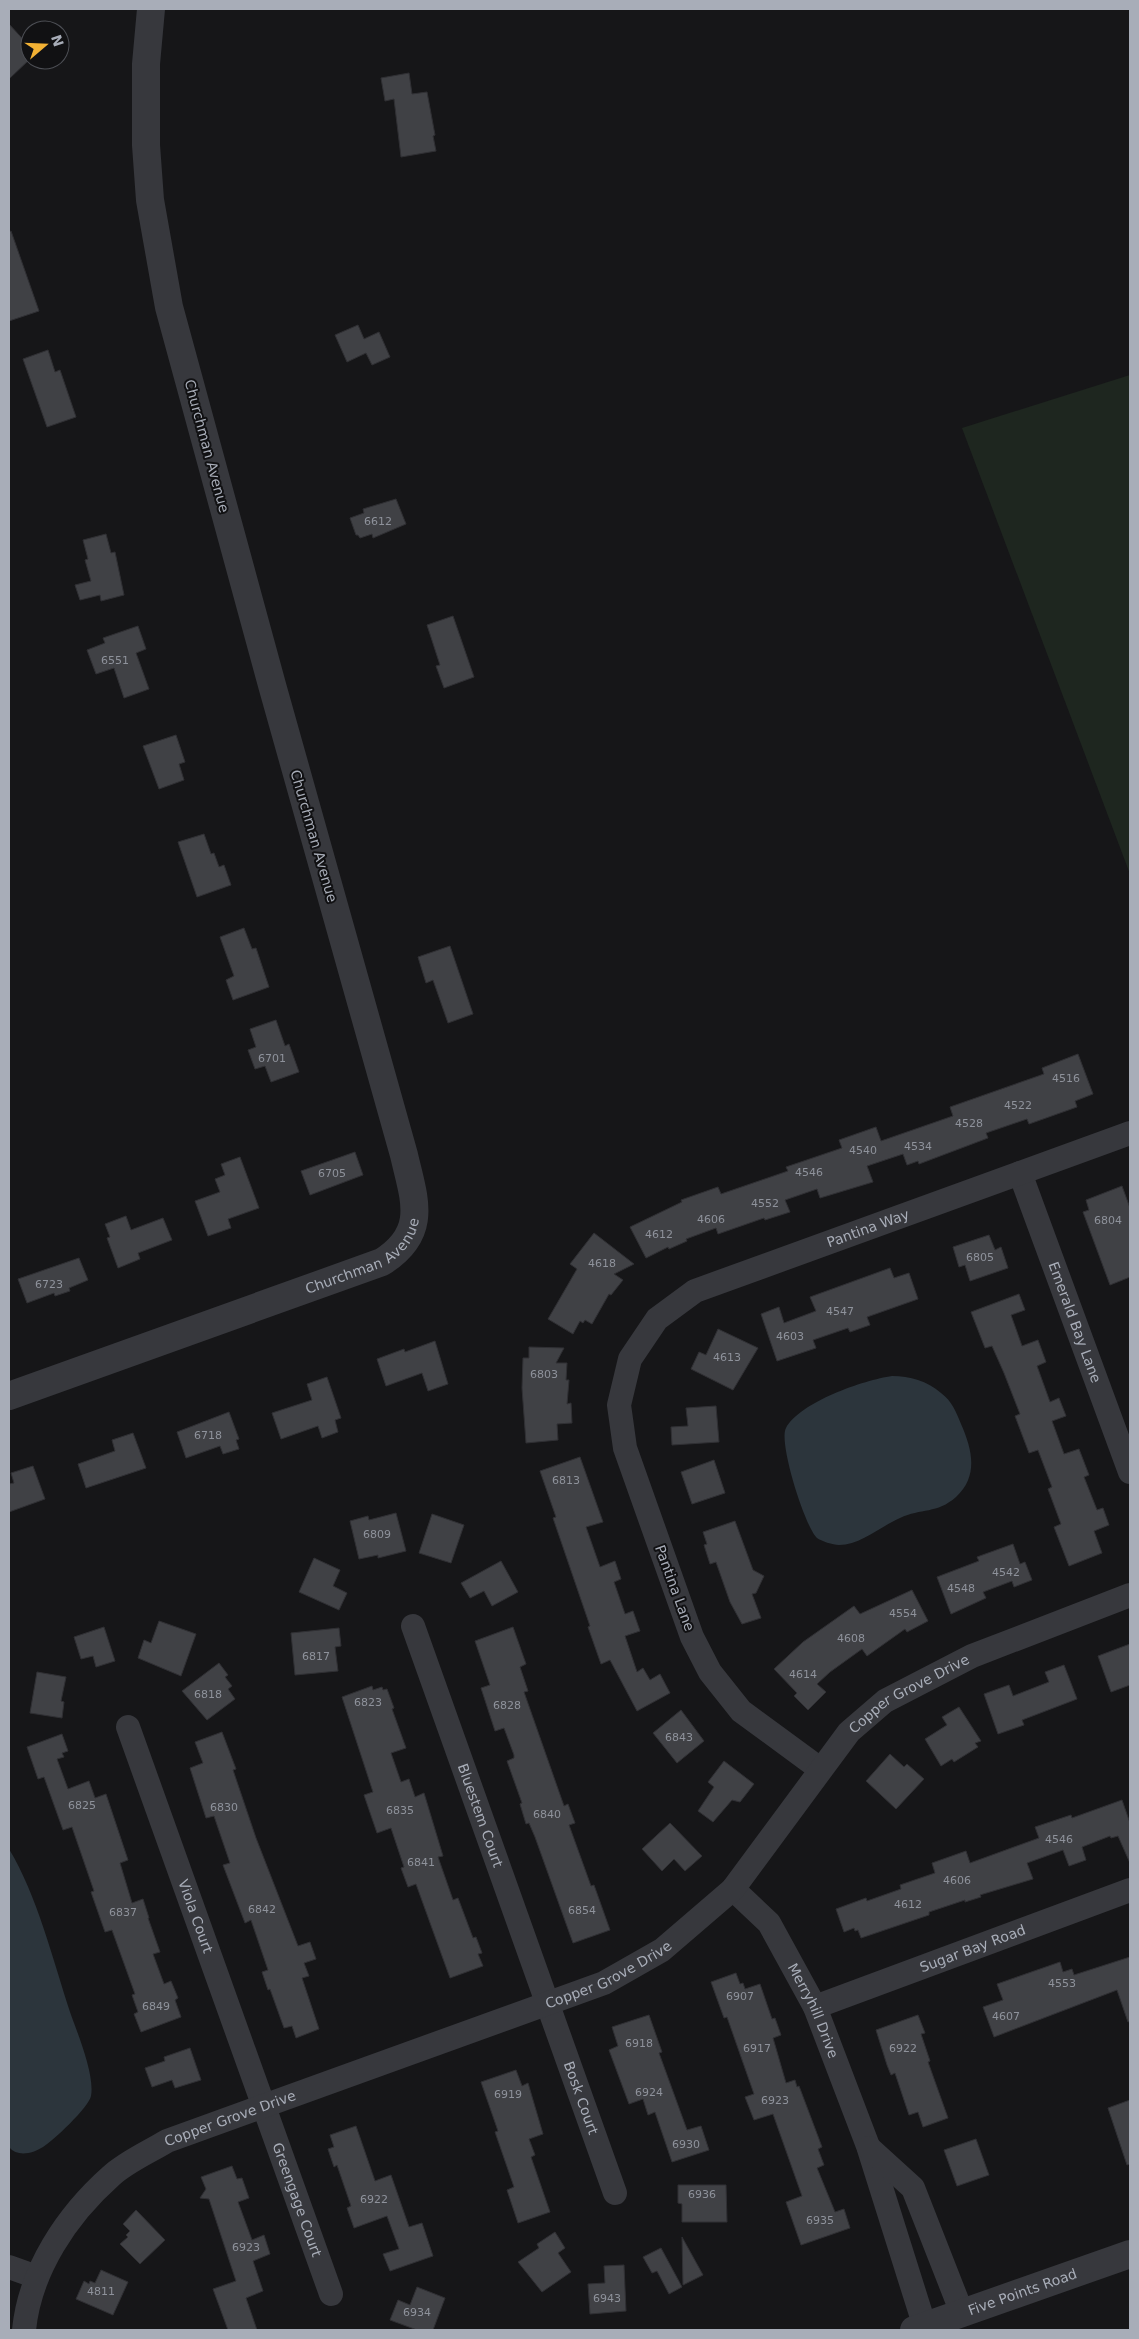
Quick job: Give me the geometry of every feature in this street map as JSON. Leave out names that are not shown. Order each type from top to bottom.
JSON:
[{"type":"street","name":"Churchman Avenue","points":[[9,1396],[382,1262],[404,1243],[413,1226],[416,1208],[404,1155],[272,685],[169,306],[151,208],[146,146],[146,64],[151,9]]},
{"type":"street","name":"Pantina Way","points":[[630,1359],[657,1319],[695,1291],[1130,1133]]},
{"type":"street","name":"Emerald Bay Lane","points":[[1020,1173],[1130,1472]]},
{"type":"street","name":"Pantina Lane","points":[[630,1359],[619,1404],[625,1448],[692,1637],[710,1672],[741,1711],[820,1769]]},
{"type":"street","name":"Copper Grove Drive","points":[[24,2330],[37,2277],[64,2225],[112,2174],[167,2141],[604,1983],[662,1950],[733,1889],[849,1732],[885,1701],[972,1656],[1130,1595]]},
{"type":"street","name":"Bluestem Court","points":[[413,1626],[548,2004]]},
{"type":"street","name":"Viola Court","points":[[128,1727],[264,2106]]},
{"type":"street","name":"Merryhill Drive","points":[[733,1889],[769,1923],[814,2007],[868,2146],[920,2328]]},
{"type":"street","name":"Sugar Bay Road","points":[[814,2007],[1130,1890]]},
{"type":"street","name":"Bosk Court","points":[[548,2004],[615,2193]]},
{"type":"street","name":"Greengage Court","points":[[264,2106],[331,2294]]},
{"type":"street","name":"Merryhill Drive","points":[[868,2146],[913,2188],[962,2313]]},
{"type":"street","name":"Five Points Road","points":[[920,2328],[1130,2254]]},
{"type":"street","points":[[9,2267],[37,2277]]},
{"type":"street","name":"Copper Grove Drive","points":[[33,2330],[37,2277]]},
{"type":"shaded area","points":[[1130,375],[1130,874],[962,428]]},
{"type":"shaded area","points":[[892,1376],[912,1378],[924,1382],[945,1396],[951,1403],[968,1443],[971,1471],[968,1480],[956,1497],[942,1506],[900,1518],[855,1542],[839,1545],[830,1544],[817,1538],[806,1518],[789,1466],[786,1450],[786,1428],[793,1418],[818,1401],[850,1387]]},
{"type":"shaded area","points":[[9,1849],[28,1887],[44,1928],[85,2054],[92,2087],[89,2101],[70,2123],[43,2147],[25,2153],[16,2152],[9,2147]]},
{"type":"building","points":[[9,24],[20,36],[20,69],[9,79]]},
{"type":"building","points":[[409,73],[412,94],[427,92],[436,151],[401,157],[394,99],[385,101],[381,78]]},
{"type":"building","points":[[11,231],[39,311],[9,321],[9,232]]},
{"type":"building","points":[[358,325],[364,339],[379,332],[390,357],[372,365],[366,353],[347,362],[335,335]]},
{"type":"building","points":[[48,350],[55,372],[60,370],[76,417],[47,427],[23,359]]},
{"type":"building","points":[[396,499],[406,524],[373,538],[372,534],[360,538],[356,535],[350,518],[364,513],[363,509]]},
{"type":"building","points":[[106,534],[111,553],[115,552],[124,595],[101,601],[100,595],[80,600],[75,585],[91,581],[85,560],[88,559],[83,540]]},
{"type":"building","points":[[453,616],[474,677],[444,688],[436,666],[440,665],[427,625]]},
{"type":"building","points":[[138,626],[146,649],[136,653],[149,689],[124,698],[114,668],[96,674],[87,650],[105,643],[103,638]]},
{"type":"building","points":[[176,735],[185,762],[179,764],[184,780],[159,789],[143,746]]},
{"type":"building","points":[[204,834],[211,854],[214,853],[219,867],[224,865],[231,885],[197,897],[178,842]]},
{"type":"building","points":[[244,928],[252,949],[256,948],[269,987],[233,1000],[226,980],[234,976],[220,937]]},
{"type":"building","points":[[450,946],[473,1014],[448,1023],[433,980],[426,983],[418,957]]},
{"type":"building","points":[[276,1020],[285,1046],[289,1044],[299,1072],[271,1082],[265,1066],[255,1069],[248,1050],[256,1047],[250,1029]]},
{"type":"building","points":[[1078,1054],[1093,1094],[1075,1101],[1077,1107],[1029,1124],[1027,1119],[986,1133],[988,1138],[919,1164],[918,1161],[907,1165],[903,1154],[867,1166],[873,1182],[820,1198],[817,1189],[785,1200],[790,1212],[765,1220],[764,1218],[718,1234],[716,1228],[686,1239],[687,1241],[669,1249],[668,1247],[646,1258],[630,1227],[682,1202],[681,1200],[718,1187],[721,1194],[788,1171],[786,1167],[842,1148],[839,1140],[876,1127],[881,1141],[953,1116],[950,1107],[1044,1074],[1042,1068]]},
{"type":"building","points":[[355,1152],[363,1175],[310,1195],[301,1171]]},
{"type":"building","points":[[240,1157],[259,1208],[228,1219],[231,1228],[208,1236],[195,1201],[220,1192],[215,1179],[225,1175],[221,1164]]},
{"type":"building","points":[[1122,1186],[1130,1208],[1130,1277],[1110,1285],[1083,1212],[1089,1210],[1086,1200]]},
{"type":"building","points":[[126,1216],[131,1230],[163,1218],[172,1240],[138,1253],[140,1259],[118,1268],[107,1238],[110,1237],[105,1224]]},
{"type":"building","points":[[594,1233],[634,1264],[614,1274],[623,1280],[611,1295],[609,1294],[592,1324],[585,1320],[583,1323],[580,1321],[573,1334],[548,1319],[577,1269],[570,1264]]},
{"type":"building","points":[[989,1235],[995,1250],[1001,1247],[1008,1268],[970,1281],[965,1265],[959,1267],[953,1247]]},
{"type":"building","points":[[79,1258],[88,1280],[69,1288],[70,1291],[55,1296],[54,1293],[27,1303],[18,1279]]},
{"type":"building","points":[[890,1268],[894,1278],[909,1273],[918,1299],[867,1317],[870,1325],[850,1332],[848,1328],[813,1340],[816,1348],[777,1361],[761,1314],[779,1307],[784,1323],[816,1311],[810,1297]]},
{"type":"building","points":[[1019,1294],[1025,1310],[1011,1315],[1022,1346],[1038,1340],[1046,1362],[1037,1366],[1050,1402],[1059,1398],[1066,1416],[1052,1421],[1064,1454],[1079,1449],[1089,1475],[1084,1477],[1097,1510],[1103,1508],[1109,1525],[1094,1531],[1102,1553],[1069,1566],[1054,1527],[1061,1524],[1048,1489],[1052,1487],[1038,1450],[1029,1453],[1015,1416],[1020,1414],[1004,1373],[992,1346],[985,1348],[971,1312]]},
{"type":"building","points":[[718,1329],[758,1348],[733,1390],[691,1369],[699,1352],[706,1355]]},
{"type":"building","points":[[435,1341],[448,1384],[428,1391],[422,1373],[386,1386],[377,1359],[404,1349],[405,1352]]},
{"type":"building","points":[[529,1347],[564,1348],[556,1363],[567,1363],[566,1380],[569,1380],[567,1404],[571,1403],[572,1423],[557,1424],[558,1440],[526,1443],[522,1388],[523,1358],[529,1358]]},
{"type":"building","points":[[327,1377],[341,1418],[335,1420],[338,1432],[322,1438],[318,1426],[281,1439],[272,1413],[312,1400],[307,1384]]},
{"type":"building","points":[[716,1406],[719,1442],[672,1445],[671,1427],[688,1426],[686,1408]]},
{"type":"building","points":[[229,1412],[239,1439],[236,1440],[239,1449],[223,1454],[220,1446],[186,1458],[177,1432]]},
{"type":"building","points":[[133,1433],[146,1468],[86,1488],[78,1464],[115,1451],[112,1440]]},
{"type":"building","points":[[580,1457],[603,1522],[586,1527],[600,1567],[615,1561],[621,1579],[614,1582],[625,1614],[633,1611],[640,1631],[625,1636],[637,1672],[643,1668],[650,1680],[660,1674],[670,1693],[637,1711],[610,1660],[601,1664],[553,1518],[556,1517],[540,1471]]},
{"type":"building","points":[[714,1460],[725,1493],[692,1504],[681,1472]]},
{"type":"building","points":[[33,1466],[45,1499],[9,1512],[9,1484],[14,1483],[11,1473]]},
{"type":"building","points":[[396,1513],[406,1551],[378,1558],[378,1555],[359,1559],[350,1521],[368,1516],[369,1520]]},
{"type":"building","points":[[432,1514],[464,1525],[451,1563],[419,1553]]},
{"type":"building","points":[[735,1521],[753,1570],[764,1576],[756,1593],[752,1594],[761,1618],[742,1624],[730,1602],[716,1562],[710,1564],[704,1545],[707,1544],[703,1532]]},
{"type":"building","points":[[1013,1544],[1020,1564],[1025,1562],[1032,1580],[1014,1587],[1012,1581],[983,1592],[986,1598],[951,1614],[937,1577],[979,1561],[977,1557]]},
{"type":"building","points":[[314,1558],[340,1570],[333,1586],[347,1593],[339,1610],[299,1592]]},
{"type":"building","points":[[501,1561],[518,1592],[492,1606],[484,1591],[470,1598],[461,1583]]},
{"type":"building","points":[[912,1590],[928,1621],[907,1632],[905,1629],[867,1656],[862,1649],[830,1672],[817,1684],[826,1692],[808,1710],[794,1696],[797,1693],[774,1669],[803,1642],[854,1606],[860,1614]]},
{"type":"building","points":[[159,1621],[196,1634],[181,1676],[138,1658],[144,1640],[151,1643]]},
{"type":"building","points":[[104,1627],[115,1661],[96,1667],[93,1656],[81,1659],[74,1637]]},
{"type":"building","points":[[513,1627],[526,1664],[520,1667],[528,1691],[524,1692],[564,1806],[568,1804],[575,1823],[569,1825],[591,1886],[594,1885],[610,1930],[573,1943],[535,1837],[529,1823],[526,1824],[520,1804],[522,1803],[507,1761],[514,1758],[514,1755],[504,1728],[495,1731],[481,1688],[490,1685],[475,1641]]},
{"type":"building","points":[[339,1628],[341,1646],[335,1647],[338,1671],[295,1675],[291,1633]]},
{"type":"building","points":[[1130,1644],[1130,1685],[1111,1692],[1098,1656]]},
{"type":"building","points":[[219,1663],[228,1675],[225,1677],[232,1686],[228,1689],[235,1699],[207,1720],[182,1691]]},
{"type":"building","points":[[1064,1665],[1077,1699],[1022,1720],[1024,1725],[998,1734],[984,1694],[1009,1685],[1013,1696],[1049,1682],[1045,1672]]},
{"type":"building","points":[[37,1672],[66,1677],[61,1701],[64,1702],[62,1718],[30,1713]]},
{"type":"building","points":[[372,1686],[373,1690],[382,1687],[383,1690],[387,1689],[406,1748],[391,1753],[401,1782],[409,1779],[415,1797],[424,1793],[443,1856],[438,1857],[453,1900],[458,1898],[473,1938],[476,1937],[482,1953],[478,1954],[483,1966],[450,1978],[416,1884],[408,1887],[401,1868],[404,1867],[391,1828],[377,1833],[364,1795],[373,1792],[342,1697]]},
{"type":"building","points":[[959,1707],[981,1741],[975,1743],[978,1747],[954,1762],[952,1759],[941,1766],[925,1739],[947,1725],[942,1717]]},
{"type":"building","points":[[681,1710],[704,1741],[677,1763],[653,1733]]},
{"type":"building","points":[[222,1732],[236,1769],[233,1770],[256,1838],[298,1946],[310,1942],[316,1959],[304,1963],[309,1976],[302,1978],[319,2029],[296,2038],[292,2026],[284,2028],[270,1989],[268,1990],[262,1972],[268,1970],[251,1920],[245,1923],[223,1865],[230,1863],[214,1816],[206,1818],[190,1768],[203,1763],[195,1742]]},
{"type":"building","points":[[62,1734],[68,1751],[62,1753],[64,1757],[57,1759],[68,1789],[89,1781],[95,1798],[106,1794],[128,1860],[120,1863],[132,1903],[143,1899],[160,1952],[153,1954],[164,1984],[171,1981],[178,1998],[175,2000],[181,2017],[141,2032],[134,2014],[138,2012],[132,1995],[135,1994],[112,1930],[105,1932],[91,1892],[94,1891],[72,1827],[63,1830],[44,1777],[38,1779],[27,1747]]},
{"type":"building","points":[[890,1754],[904,1767],[907,1764],[924,1779],[896,1809],[866,1781]]},
{"type":"building","points":[[724,1761],[754,1784],[740,1802],[732,1800],[713,1822],[698,1811],[714,1787],[708,1782]]},
{"type":"building","points":[[1122,1800],[1130,1823],[1130,1863],[1118,1836],[1111,1838],[1110,1836],[1082,1847],[1086,1860],[1069,1866],[1063,1850],[1027,1863],[1033,1879],[929,1912],[929,1915],[861,1938],[858,1930],[855,1931],[854,1928],[844,1932],[836,1909],[866,1898],[867,1901],[901,1889],[900,1885],[935,1873],[932,1863],[966,1851],[970,1863],[1039,1838],[1035,1827],[1071,1815],[1072,1818]]},
{"type":"building","points":[[670,1823],[702,1856],[685,1871],[674,1859],[662,1871],[642,1849]]},
{"type":"building","points":[[1130,1957],[1130,2021],[1128,2022],[1117,1990],[994,2037],[983,2007],[1003,2000],[997,1984],[1060,1962],[1063,1972],[1072,1969],[1074,1975]]},
{"type":"building","points":[[736,1973],[740,1984],[743,1983],[745,1989],[760,1984],[772,2019],[775,2018],[781,2035],[773,2038],[786,2083],[795,2080],[797,2087],[799,2086],[822,2147],[818,2149],[824,2165],[817,2168],[835,2212],[844,2209],[850,2228],[801,2245],[786,2202],[802,2196],[773,2114],[754,2120],[745,2097],[754,2094],[727,2017],[724,2018],[711,1982]]},
{"type":"building","points":[[649,2015],[662,2052],[659,2053],[687,2130],[701,2126],[709,2150],[672,2162],[655,2112],[648,2115],[643,2099],[629,2104],[609,2050],[618,2046],[612,2027]]},
{"type":"building","points":[[918,2015],[925,2033],[921,2034],[930,2061],[928,2062],[948,2118],[923,2127],[918,2112],[909,2115],[895,2073],[891,2075],[887,2065],[876,2030]]},
{"type":"building","points":[[190,2048],[201,2080],[175,2088],[172,2080],[152,2087],[145,2068],[165,2061],[164,2057]]},
{"type":"building","points":[[516,2070],[522,2086],[528,2083],[543,2134],[529,2139],[535,2155],[531,2157],[550,2212],[518,2223],[507,2190],[514,2187],[495,2132],[498,2131],[481,2082]]},
{"type":"building","points":[[1130,2100],[1130,2164],[1127,2165],[1108,2108]]},
{"type":"building","points":[[356,2126],[375,2181],[391,2175],[409,2227],[422,2223],[433,2256],[390,2271],[383,2254],[399,2249],[387,2216],[354,2228],[347,2208],[351,2206],[337,2165],[334,2167],[328,2149],[334,2147],[330,2135]]},
{"type":"building","points":[[976,2139],[989,2175],[957,2186],[944,2150]]},
{"type":"building","points":[[232,2166],[237,2179],[242,2178],[249,2198],[238,2202],[252,2240],[264,2235],[270,2254],[253,2261],[263,2291],[246,2298],[257,2330],[228,2330],[213,2289],[236,2281],[209,2199],[200,2198],[206,2189],[201,2177]]},
{"type":"building","points":[[678,2185],[726,2185],[727,2222],[682,2222],[682,2204],[678,2203]]},
{"type":"building","points":[[136,2210],[165,2240],[140,2264],[120,2244],[128,2237],[126,2235],[130,2231],[123,2224]]},
{"type":"building","points":[[555,2232],[565,2248],[558,2253],[571,2272],[542,2292],[518,2262],[539,2248],[537,2244]]},
{"type":"building","points":[[682,2237],[703,2275],[683,2285]]},
{"type":"building","points":[[661,2248],[682,2287],[669,2294],[657,2271],[652,2273],[643,2257]]},
{"type":"building","points":[[624,2265],[626,2311],[590,2314],[588,2284],[605,2283],[604,2266]]},
{"type":"building","points":[[101,2270],[128,2282],[113,2315],[76,2299],[84,2281],[89,2284],[90,2281],[95,2283]]},
{"type":"building","points":[[417,2287],[445,2298],[433,2330],[417,2330],[390,2320],[398,2300],[410,2305]]}]
